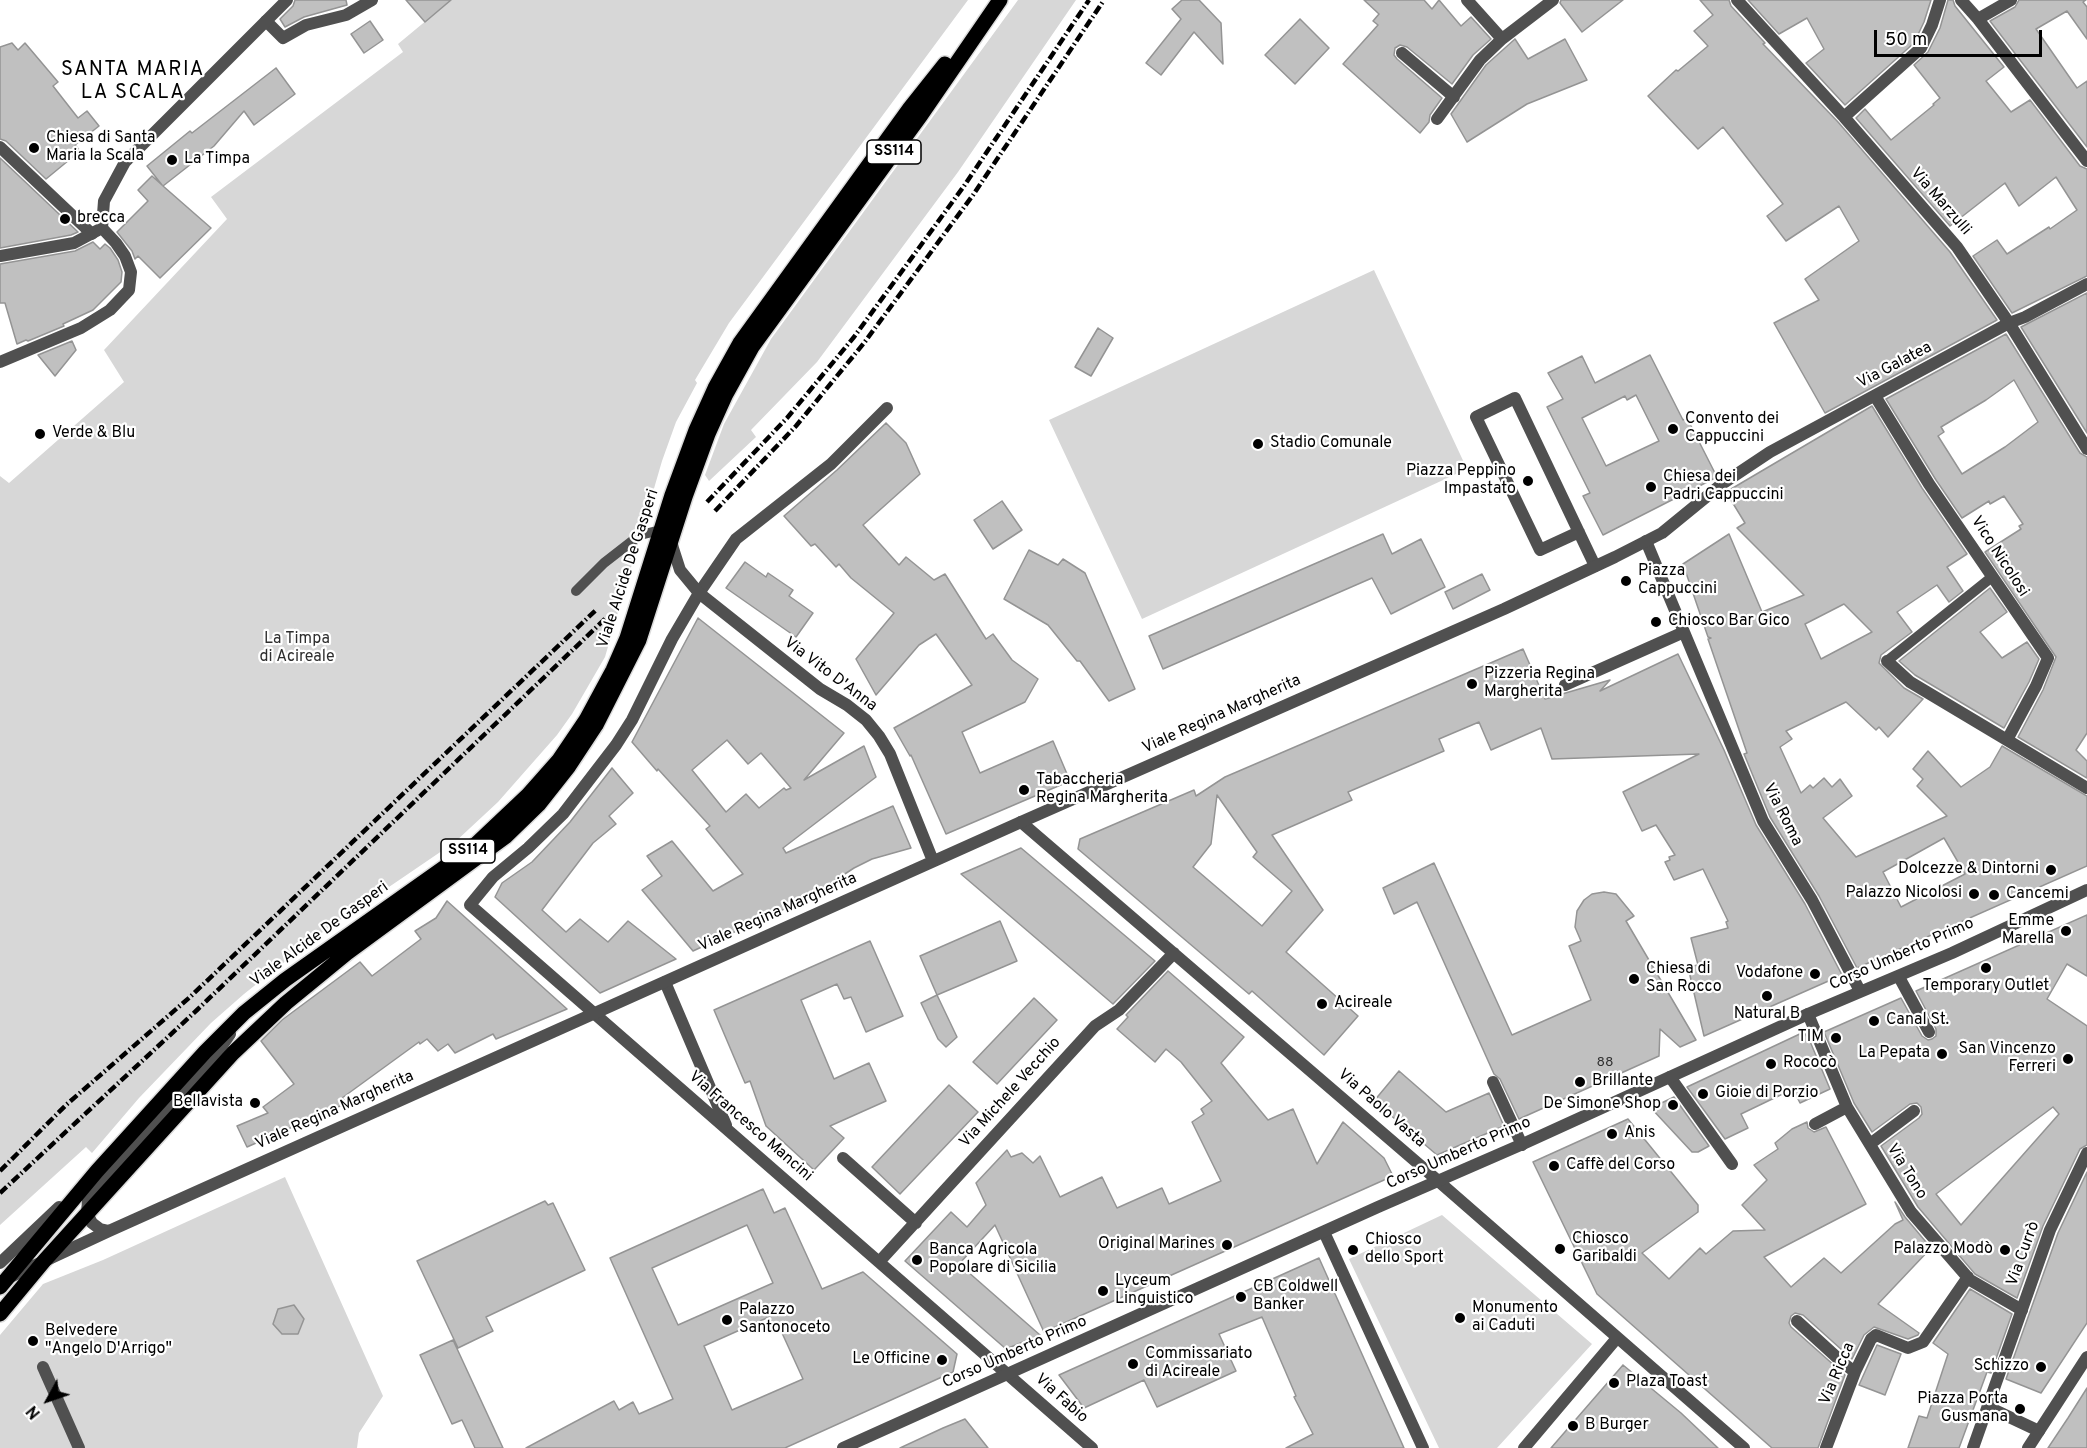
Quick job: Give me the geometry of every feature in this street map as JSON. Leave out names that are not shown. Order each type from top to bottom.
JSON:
[{"type":"main road","name":"Viale Alcide De Gasperi","points":[[44,1261],[218,1069],[286,1003],[347,953],[506,837],[540,804],[569,766],[596,725],[639,640],[708,434],[726,394],[776,304],[910,108],[997,0]]},
{"type":"main road","name":"Viale Alcide De Gasperi","points":[[3,1282],[97,1171],[205,1052],[244,1013],[285,980],[473,847],[528,795],[564,752],[586,720],[627,638],[692,441],[715,388],[740,343],[776,304]]},
{"type":"main road","name":"SS114","points":[[0,1314],[44,1261]]},
{"type":"street","points":[[0,256],[74,243],[97,231],[104,201],[125,162],[287,0]]},
{"type":"street","points":[[270,18],[283,38],[306,25],[346,15],[372,0]]},
{"type":"street","points":[[1467,0],[1502,39]]},
{"type":"street","points":[[1437,119],[1480,60],[1502,39],[1553,0]]},
{"type":"street","name":"Via Marzulli","points":[[1737,0],[1844,117],[1957,247],[2009,323],[2087,449]]},
{"type":"street","points":[[1844,117],[1921,48],[1940,0]]},
{"type":"street","points":[[1961,0],[2087,161]]},
{"type":"street","points":[[1978,19],[2011,0]]},
{"type":"street","points":[[1402,53],[1454,97]]},
{"type":"street","points":[[0,147],[97,231],[117,243],[131,273],[129,290],[110,310],[81,328],[0,362]]},
{"type":"street","name":"Via Galatea","points":[[1646,541],[1662,533],[1722,484],[1770,452],[2009,323],[2087,284]]},
{"type":"street","name":"Vico Nicolosi","points":[[1875,396],[1929,484],[2048,658],[2007,740]]},
{"type":"street","points":[[1579,532],[1540,550],[1476,417],[1515,398],[1579,532],[1595,566]]},
{"type":"street","points":[[699,593],[736,539],[831,465],[887,408]]},
{"type":"street","name":"Viale Regina Margherita","points":[[3,1282],[109,1231],[594,1013],[1528,598],[1646,541]]},
{"type":"street","name":"Via Roma","points":[[1646,541],[1763,821],[1812,900],[1860,991]]},
{"type":"street","name":"Via Vito D'Anna","points":[[671,542],[680,570],[699,593],[820,688],[866,720],[890,754],[933,861]]},
{"type":"street","name":"Via Francesco Mancini","points":[[699,593],[672,639],[632,720],[616,745],[563,814],[528,848],[493,877],[470,905],[1008,1374]]},
{"type":"street","points":[[1565,685],[1684,632]]},
{"type":"street","points":[[1887,661],[1910,682],[2087,788]]},
{"type":"street","name":"Via Paolo Vasta","points":[[1021,822],[1439,1181],[1744,1448]]},
{"type":"street","name":"Corso Umberto Primo","points":[[843,1448],[2087,890]]},
{"type":"street","name":"Via Michele Vecchio","points":[[879,1262],[1095,1026],[1119,1010],[1174,953]]},
{"type":"street","points":[[1899,976],[1929,1032]]},
{"type":"street","points":[[665,982],[728,1130]]},
{"type":"street","points":[[109,1231],[99,1229],[92,1223],[87,1214],[88,1200],[216,1054],[244,1013]]},
{"type":"street","name":"Via Tono","points":[[1808,1014],[1847,1107],[1911,1212],[1968,1277],[2022,1310]]},
{"type":"street","points":[[1670,1077],[1732,1164]]},
{"type":"street","points":[[1493,1082],[1522,1145]]},
{"type":"street","points":[[1815,1124],[1847,1107]]},
{"type":"street","points":[[1870,1144],[1914,1111]]},
{"type":"street","name":"Via Currò","points":[[1973,1448],[2050,1230],[2087,1153]]},
{"type":"street","points":[[843,1158],[916,1223]]},
{"type":"street","points":[[0,1263],[97,1171]]},
{"type":"street","points":[[1324,1232],[1422,1448]]},
{"type":"street","name":"Via Ricca","points":[[1826,1448],[1855,1372],[1871,1339],[1876,1335],[1908,1348],[1923,1342],[1968,1277]]},
{"type":"street","points":[[1797,1321],[1843,1364],[1855,1372]]},
{"type":"street","points":[[1524,1448],[1617,1338]]},
{"type":"street","points":[[2028,1448],[2087,1358]]},
{"type":"street","points":[[43,1367],[80,1448]]},
{"type":"street","name":"Via Fabio","points":[[1008,1374],[1092,1448]]},
{"type":"street","points":[[1988,1407],[2039,1431]]},
{"type":"lane","points":[[576,591],[604,563],[640,535],[661,530]]},
{"type":"lane","points":[[1887,661],[1992,577]]},
{"type":"green space","name":"La Timpa di Acireale","points":[[451,0],[968,0],[729,323],[695,380],[697,383],[676,422],[662,461],[605,657],[557,735],[498,802],[455,842],[317,936],[244,994],[211,1023],[139,1098],[92,1153],[86,1147],[0,1225],[0,476],[9,483],[124,382],[104,350],[227,219],[211,197],[403,52],[398,44]]},
{"type":"green space","points":[[1018,0],[1076,0],[958,172],[817,362],[751,430],[756,437],[709,481],[705,475],[724,424],[771,339]]},
{"type":"green space","name":"Stadio Comunale","points":[[1374,270],[1467,469],[1142,619],[1049,420]]},
{"type":"green space","points":[[285,1177],[383,1396],[359,1433],[357,1448],[0,1448],[0,1335],[43,1284],[103,1260]]},
{"type":"green space","points":[[1442,1215],[1592,1344],[1497,1448],[1439,1448],[1349,1259]]},
{"type":"building","points":[[295,0],[346,0],[347,5],[304,17],[285,27],[280,19],[293,6]]},
{"type":"building","points":[[406,0],[451,0],[425,22]]},
{"type":"building","points":[[1182,0],[1199,0],[1221,23],[1223,64],[1194,32],[1161,75],[1146,63],[1181,19],[1172,9]]},
{"type":"building","points":[[1364,0],[1424,0],[1432,9],[1439,0],[1461,26],[1471,17],[1491,39],[1473,55],[1452,84],[1407,47],[1400,45],[1395,48],[1394,55],[1397,59],[1442,98],[1420,133],[1343,64],[1378,25],[1373,21],[1379,14]]},
{"type":"building","points":[[1561,0],[1623,0],[1582,32],[1560,3]]},
{"type":"building","points":[[1700,0],[1729,0],[1731,6],[1765,43],[1763,44],[1838,122],[1950,252],[1997,320],[1825,413],[1774,323],[1819,300],[1805,279],[1859,241],[1839,206],[1786,241],[1767,216],[1783,204],[1723,127],[1698,149],[1648,96],[1676,70],[1678,71],[1708,46],[1694,31],[1713,15]]},
{"type":"building","points":[[1748,0],[1931,0],[1914,43],[1845,105],[1806,63],[1824,49],[1807,18],[1779,34]]},
{"type":"building","points":[[1948,0],[1953,0],[1955,6],[2004,67],[1986,81],[2011,112],[2030,100],[2080,166],[2087,169],[2087,276],[2012,313],[1973,256],[1997,240],[2007,254],[2077,210],[2056,177],[2019,206],[2005,183],[1950,226],[1856,118],[1865,109],[1891,140],[1940,98],[1914,65],[1928,52],[1940,28]]},
{"type":"building","points":[[2019,0],[2086,0],[2083,2],[2087,7],[2087,39],[2067,11],[2036,29],[2077,88],[2087,81],[2087,147],[1990,21],[2015,7]]},
{"type":"building","points":[[1300,19],[1329,48],[1295,84],[1265,55]]},
{"type":"building","points":[[370,21],[383,40],[364,53],[351,34]]},
{"type":"building","points":[[1515,39],[1528,59],[1565,39],[1587,80],[1527,104],[1467,142],[1451,114],[1486,65]]},
{"type":"building","points":[[12,43],[18,50],[25,43],[58,82],[53,86],[78,118],[87,111],[99,126],[75,145],[80,151],[46,179],[6,141],[0,139],[0,47]]},
{"type":"building","points":[[276,68],[295,94],[254,125],[244,111],[214,146],[163,186],[211,228],[160,278],[138,256],[135,259],[132,251],[117,232],[148,201],[138,190],[152,176],[162,185],[147,166],[190,131],[192,133]]},
{"type":"building","points":[[0,158],[78,232],[0,248]]},
{"type":"building","points":[[93,242],[100,249],[105,244],[110,248],[122,272],[121,282],[93,310],[63,324],[64,326],[17,344],[5,303],[0,303],[0,264],[75,251]]},
{"type":"building","points":[[2087,293],[2087,433],[2021,327]]},
{"type":"building","points":[[1098,328],[1113,338],[1091,376],[1075,367]]},
{"type":"building","points":[[2006,334],[2080,453],[2087,457],[2087,733],[2076,750],[2087,761],[2087,778],[2018,737],[2043,690],[2056,657],[1985,552],[2021,529],[2019,526],[2023,524],[2004,496],[1990,504],[1989,501],[1962,518],[1886,399]],"holes":[[[2014,380],[2038,422],[2005,447],[1962,474],[1938,436],[1944,432],[1941,427]]]},
{"type":"building","points":[[72,341],[76,350],[55,376],[38,355]]},
{"type":"building","points":[[1650,355],[1683,420],[1687,418],[1717,477],[1603,535],[1583,496],[1590,493],[1547,407],[1563,399],[1548,373],[1582,356],[1595,383]],"holes":[[[1636,395],[1659,441],[1606,466],[1582,418],[1625,396],[1627,400]]]},
{"type":"building","points":[[1872,406],[1922,488],[1967,554],[1947,567],[1963,591],[1949,602],[1937,585],[1897,612],[1912,632],[1881,655],[1879,663],[1904,688],[1923,699],[1888,737],[1879,727],[1876,730],[1846,702],[1786,731],[1792,739],[1780,747],[1801,793],[1810,785],[1813,788],[1824,778],[1832,787],[1840,779],[1852,796],[1823,818],[1856,857],[1947,816],[1917,786],[1923,779],[1913,769],[1928,751],[1961,787],[1990,767],[2002,746],[2087,796],[2087,866],[1857,968],[1819,896],[1770,817],[1744,754],[1747,753],[1708,639],[1711,638],[1708,637],[1683,564],[1729,534],[1762,612],[1804,595],[1737,528],[1745,523],[1726,492]],"holes":[[[1844,604],[1872,632],[1821,659],[1805,624]],[[1944,838],[1965,874],[1901,907],[1883,872]]]},
{"type":"building","points":[[886,423],[906,443],[920,474],[863,525],[899,565],[906,557],[934,580],[945,574],[986,639],[993,634],[1012,660],[1038,679],[1025,702],[962,732],[980,773],[1053,741],[1070,781],[946,834],[911,755],[894,728],[972,685],[936,634],[919,645],[876,695],[856,659],[894,613],[851,578],[839,564],[836,567],[815,544],[811,546],[784,516]]},
{"type":"building","points":[[1002,501],[1022,530],[993,549],[974,520]]},
{"type":"building","points":[[1383,534],[1392,554],[1421,539],[1445,587],[1391,614],[1372,578],[1163,669],[1149,636]]},
{"type":"building","points":[[1029,550],[1058,565],[1063,559],[1085,573],[1135,689],[1109,701],[1080,661],[1077,661],[1048,625],[1004,599]]},
{"type":"building","points":[[745,562],[766,577],[768,573],[793,590],[789,596],[813,613],[796,637],[726,588]]},
{"type":"building","points":[[1482,574],[1490,590],[1453,609],[1445,592]]},
{"type":"building","points":[[1990,588],[2007,612],[1980,632],[2002,658],[2027,642],[2039,659],[2004,728],[1915,675],[1899,661]]},
{"type":"building","points":[[698,618],[844,733],[804,780],[864,746],[876,777],[783,848],[786,853],[893,806],[911,848],[872,859],[808,898],[693,951],[642,890],[662,876],[647,856],[672,841],[713,891],[743,874],[706,829],[710,826],[632,742]],"holes":[[[727,740],[748,764],[761,753],[791,788],[786,790],[784,788],[759,808],[746,794],[726,812],[692,770]]]},
{"type":"building","points":[[1523,649],[1545,699],[1610,680],[1600,691],[1678,654],[1724,750],[1756,825],[1805,904],[1842,975],[1704,1036],[1688,967],[1698,965],[1691,938],[1728,928],[1726,922],[1728,921],[1703,869],[1674,880],[1665,862],[1670,860],[1669,857],[1675,855],[1656,825],[1642,831],[1623,792],[1699,754],[1552,759],[1541,728],[1491,750],[1479,722],[1439,739],[1444,751],[1348,792],[1352,800],[1272,835],[1323,910],[1286,952],[1358,1016],[1324,1055],[1252,991],[1249,994],[1078,849],[1080,839],[1194,790],[1196,796],[1225,777]],"holes":[[[1217,795],[1257,852],[1253,857],[1292,891],[1262,926],[1193,867],[1211,844]]]},
{"type":"building","points":[[612,768],[633,793],[609,816],[616,824],[593,843],[542,910],[566,932],[580,919],[608,942],[628,921],[676,959],[600,993],[495,897],[502,883],[532,862],[570,822]]},
{"type":"building","points":[[1021,848],[1155,961],[1113,1004],[961,874]]},
{"type":"building","points":[[1434,863],[1512,1035],[1591,1000],[1569,946],[1581,941],[1575,927],[1577,911],[1584,900],[1592,894],[1604,892],[1616,894],[1634,916],[1626,921],[1696,1040],[1680,1047],[1660,1029],[1659,1056],[1519,1119],[1500,1079],[1494,1074],[1417,902],[1394,914],[1383,888]]},
{"type":"building","points":[[447,901],[567,1009],[496,1039],[493,1034],[455,1053],[448,1044],[438,1051],[427,1039],[420,1044],[419,1042],[342,1098],[347,1103],[247,1147],[237,1126],[268,1113],[263,1107],[294,1084],[261,1041],[282,1020],[360,962],[372,976],[421,939],[415,931],[436,918]]},
{"type":"building","points":[[2087,915],[2087,976],[2067,964],[2047,999],[2087,1026],[2087,1145],[2080,1149],[2043,1226],[2017,1298],[1975,1274],[1918,1207],[1881,1146],[1919,1118],[1922,1114],[1921,1107],[1917,1103],[1910,1104],[1872,1132],[1854,1103],[1824,1032],[1901,998],[1922,1036],[1928,1040],[1932,1039],[1936,1036],[1936,1029],[1916,991]],"holes":[[[2053,1107],[2059,1114],[1961,1225],[1936,1194]]]},
{"type":"building","points":[[1000,921],[1017,961],[937,995],[920,956]]},
{"type":"building","points":[[870,941],[903,1016],[866,1032],[851,997],[844,999],[837,984],[801,1000],[834,1079],[869,1063],[886,1101],[830,1126],[844,1138],[814,1170],[766,1126],[750,1081],[745,1083],[714,1010]]},
{"type":"building","points":[[1168,971],[1244,1037],[1221,1063],[1268,1120],[1293,1109],[1317,1164],[1343,1122],[1384,1158],[1393,1176],[1044,1332],[995,1225],[959,1264],[1040,1335],[1006,1349],[905,1261],[951,1212],[967,1227],[986,1205],[976,1183],[1007,1150],[1011,1157],[1022,1153],[1033,1163],[1040,1156],[1060,1197],[1102,1177],[1117,1208],[1162,1188],[1169,1204],[1221,1181],[1192,1122],[1204,1114],[1201,1109],[1212,1101],[1181,1062],[1166,1049],[1155,1062],[1117,1029],[1128,1017],[1126,1015]]},
{"type":"building","points":[[937,995],[957,1037],[946,1047],[938,1039],[921,1003]]},
{"type":"building","points":[[1034,998],[1057,1020],[997,1084],[973,1062]]},
{"type":"building","points":[[1804,1032],[1830,1089],[1800,1103],[1793,1089],[1741,1114],[1748,1128],[1725,1139],[1687,1087]]},
{"type":"building","points":[[1399,1071],[1446,1112],[1489,1093],[1504,1126],[1437,1155],[1374,1101]]},
{"type":"building","points":[[949,1085],[978,1112],[900,1194],[872,1167]]},
{"type":"building","points":[[1674,1097],[1709,1146],[1698,1152],[1692,1152],[1651,1108]]},
{"type":"building","points":[[1628,1119],[1698,1205],[1698,1212],[1642,1253],[1669,1279],[1700,1248],[1706,1254],[1733,1231],[1765,1230],[1742,1205],[1767,1180],[1754,1165],[1778,1149],[1775,1143],[1792,1129],[1807,1122],[1808,1128],[1814,1132],[1826,1127],[1866,1204],[1764,1257],[1791,1287],[1824,1258],[1841,1273],[1895,1224],[1903,1220],[1895,1202],[1931,1248],[1878,1304],[1919,1333],[1918,1335],[1908,1339],[1874,1327],[1864,1335],[1852,1359],[1803,1315],[1795,1313],[1791,1316],[1789,1323],[1791,1327],[1845,1375],[1818,1448],[1772,1448],[1597,1294],[1533,1162]]},
{"type":"building","points":[[2087,1172],[2087,1323],[2041,1393],[2006,1379],[2058,1233]]},
{"type":"building","name":"Palazzo Santonoceto","points":[[763,1189],[774,1213],[785,1208],[822,1289],[863,1272],[957,1354],[953,1372],[785,1448],[526,1448],[614,1401],[619,1410],[633,1402],[639,1414],[673,1399],[610,1258]],"holes":[[[747,1225],[773,1283],[678,1325],[652,1268]],[[769,1317],[773,1324],[777,1322],[803,1379],[732,1410],[704,1346]]]},
{"type":"building","points":[[545,1201],[548,1205],[553,1203],[585,1270],[486,1317],[493,1331],[458,1348],[417,1261]]},
{"type":"building","points":[[1319,1258],[1404,1448],[1286,1448],[1313,1434],[1294,1397],[1296,1396],[1262,1317],[1219,1334],[1236,1371],[1157,1407],[1144,1380],[1084,1408],[1059,1375]]},
{"type":"building","points":[[1970,1289],[2012,1314],[1991,1373],[1987,1372],[1959,1448],[1908,1448],[1919,1416],[1927,1418],[1948,1354],[1933,1343]]},
{"type":"building","points":[[294,1305],[304,1319],[298,1334],[282,1334],[273,1324],[278,1309]]},
{"type":"building","points":[[453,1340],[503,1448],[475,1448],[462,1420],[452,1424],[420,1355]]},
{"type":"building","points":[[1877,1345],[1901,1354],[1885,1395],[1859,1385]]},
{"type":"building","points":[[1623,1365],[1681,1413],[1718,1448],[1551,1448]]},
{"type":"building","points":[[2087,1388],[2087,1448],[2048,1448],[2068,1418]]},
{"type":"building","points":[[965,1419],[988,1448],[900,1448],[943,1428]]},
{"type":"railway","points":[[707,502],[787,418],[854,337],[964,186],[1089,0]]},
{"type":"railway","points":[[715,511],[796,426],[864,343],[973,195],[1104,0]]},
{"type":"railway","points":[[0,1171],[66,1105],[190,997],[597,609]]},
{"type":"railway","points":[[0,1193],[197,1010],[606,618]]},
{"type":"place","name":"Chiesa di Santa Maria la Scala","points":[[34,148]]},
{"type":"place","name":"La Timpa","points":[[172,160]]},
{"type":"place","name":"brecca","points":[[65,219]]},
{"type":"place","name":"Convento dei Cappuccini","points":[[1673,429]]},
{"type":"place","name":"Verde & Blu","points":[[40,434]]},
{"type":"place","name":"Stadio Comunale","points":[[1258,444]]},
{"type":"place","name":"Piazza Peppino Impastato","points":[[1528,481]]},
{"type":"place","name":"Chiesa dei Padri Cappuccini","points":[[1651,487]]},
{"type":"place","name":"Piazza Cappuccini","points":[[1626,581]]},
{"type":"place","name":"Chiosco Bar Gico","points":[[1656,622]]},
{"type":"place","name":"Pizzeria Regina Margherita","points":[[1472,684]]},
{"type":"place","name":"Tabaccheria Regina Margherita","points":[[1024,790]]},
{"type":"place","name":"Dolcezze & Dintorni","points":[[2051,870]]},
{"type":"place","name":"Palazzo Nicolosi","points":[[1974,894]]},
{"type":"place","name":"Cancemi","points":[[1994,895]]},
{"type":"place","name":"Emme Marella","points":[[2066,931]]},
{"type":"place","name":"Temporary Outlet","points":[[1986,968]]},
{"type":"place","name":"Vodafone","points":[[1815,974]]},
{"type":"place","name":"Chiesa di San Rocco","points":[[1634,979]]},
{"type":"place","name":"Natural B","points":[[1767,996]]},
{"type":"place","name":"Acireale","points":[[1322,1004]]},
{"type":"place","name":"Canal St.","points":[[1874,1021]]},
{"type":"place","name":"TIM","points":[[1836,1038]]},
{"type":"place","name":"La Pepata","points":[[1942,1054]]},
{"type":"place","name":"San Vincenzo Ferreri","points":[[2068,1059]]},
{"type":"place","name":"Rococò","points":[[1771,1064]]},
{"type":"place","name":"Brillante","points":[[1580,1082]]},
{"type":"place","name":"Gioie di Porzio","points":[[1703,1094]]},
{"type":"place","name":"Bellavista","points":[[255,1103]]},
{"type":"place","name":"De Simone Shop","points":[[1673,1105]]},
{"type":"place","name":"Anis","points":[[1612,1134]]},
{"type":"place","name":"Caffè del Corso","points":[[1554,1166]]},
{"type":"place","name":"Original Marines","points":[[1227,1245]]},
{"type":"place","name":"Chiosco Garibaldi","points":[[1560,1249]]},
{"type":"place","name":"Chiosco dello Sport","points":[[1353,1250]]},
{"type":"place","name":"Palazzo Modò","points":[[2005,1250]]},
{"type":"place","name":"Banca Agricola Popolare di Sicilia","points":[[917,1260]]},
{"type":"place","name":"Lyceum Linguistico","points":[[1103,1291]]},
{"type":"place","name":"CB Coldwell Banker","points":[[1241,1297]]},
{"type":"place","name":"Monumento ai Caduti","points":[[1460,1318]]},
{"type":"place","name":"Palazzo Santonoceto","points":[[727,1320]]},
{"type":"place","name":"Belvedere \"Angelo D'Arrigo\"","points":[[33,1341]]},
{"type":"place","name":"Le Officine","points":[[942,1360]]},
{"type":"place","name":"Commissariato di Acireale","points":[[1133,1364]]},
{"type":"place","name":"Schizzo","points":[[2041,1367]]},
{"type":"place","name":"Plaza Toast","points":[[1614,1383]]},
{"type":"place","name":"Piazza Porta Gusmana","points":[[2020,1409]]},
{"type":"place","name":"B Burger","points":[[1573,1426]]},
{"type":"district","name":"SANTA MARIA LA SCALA","points":[[133,82]]}]
